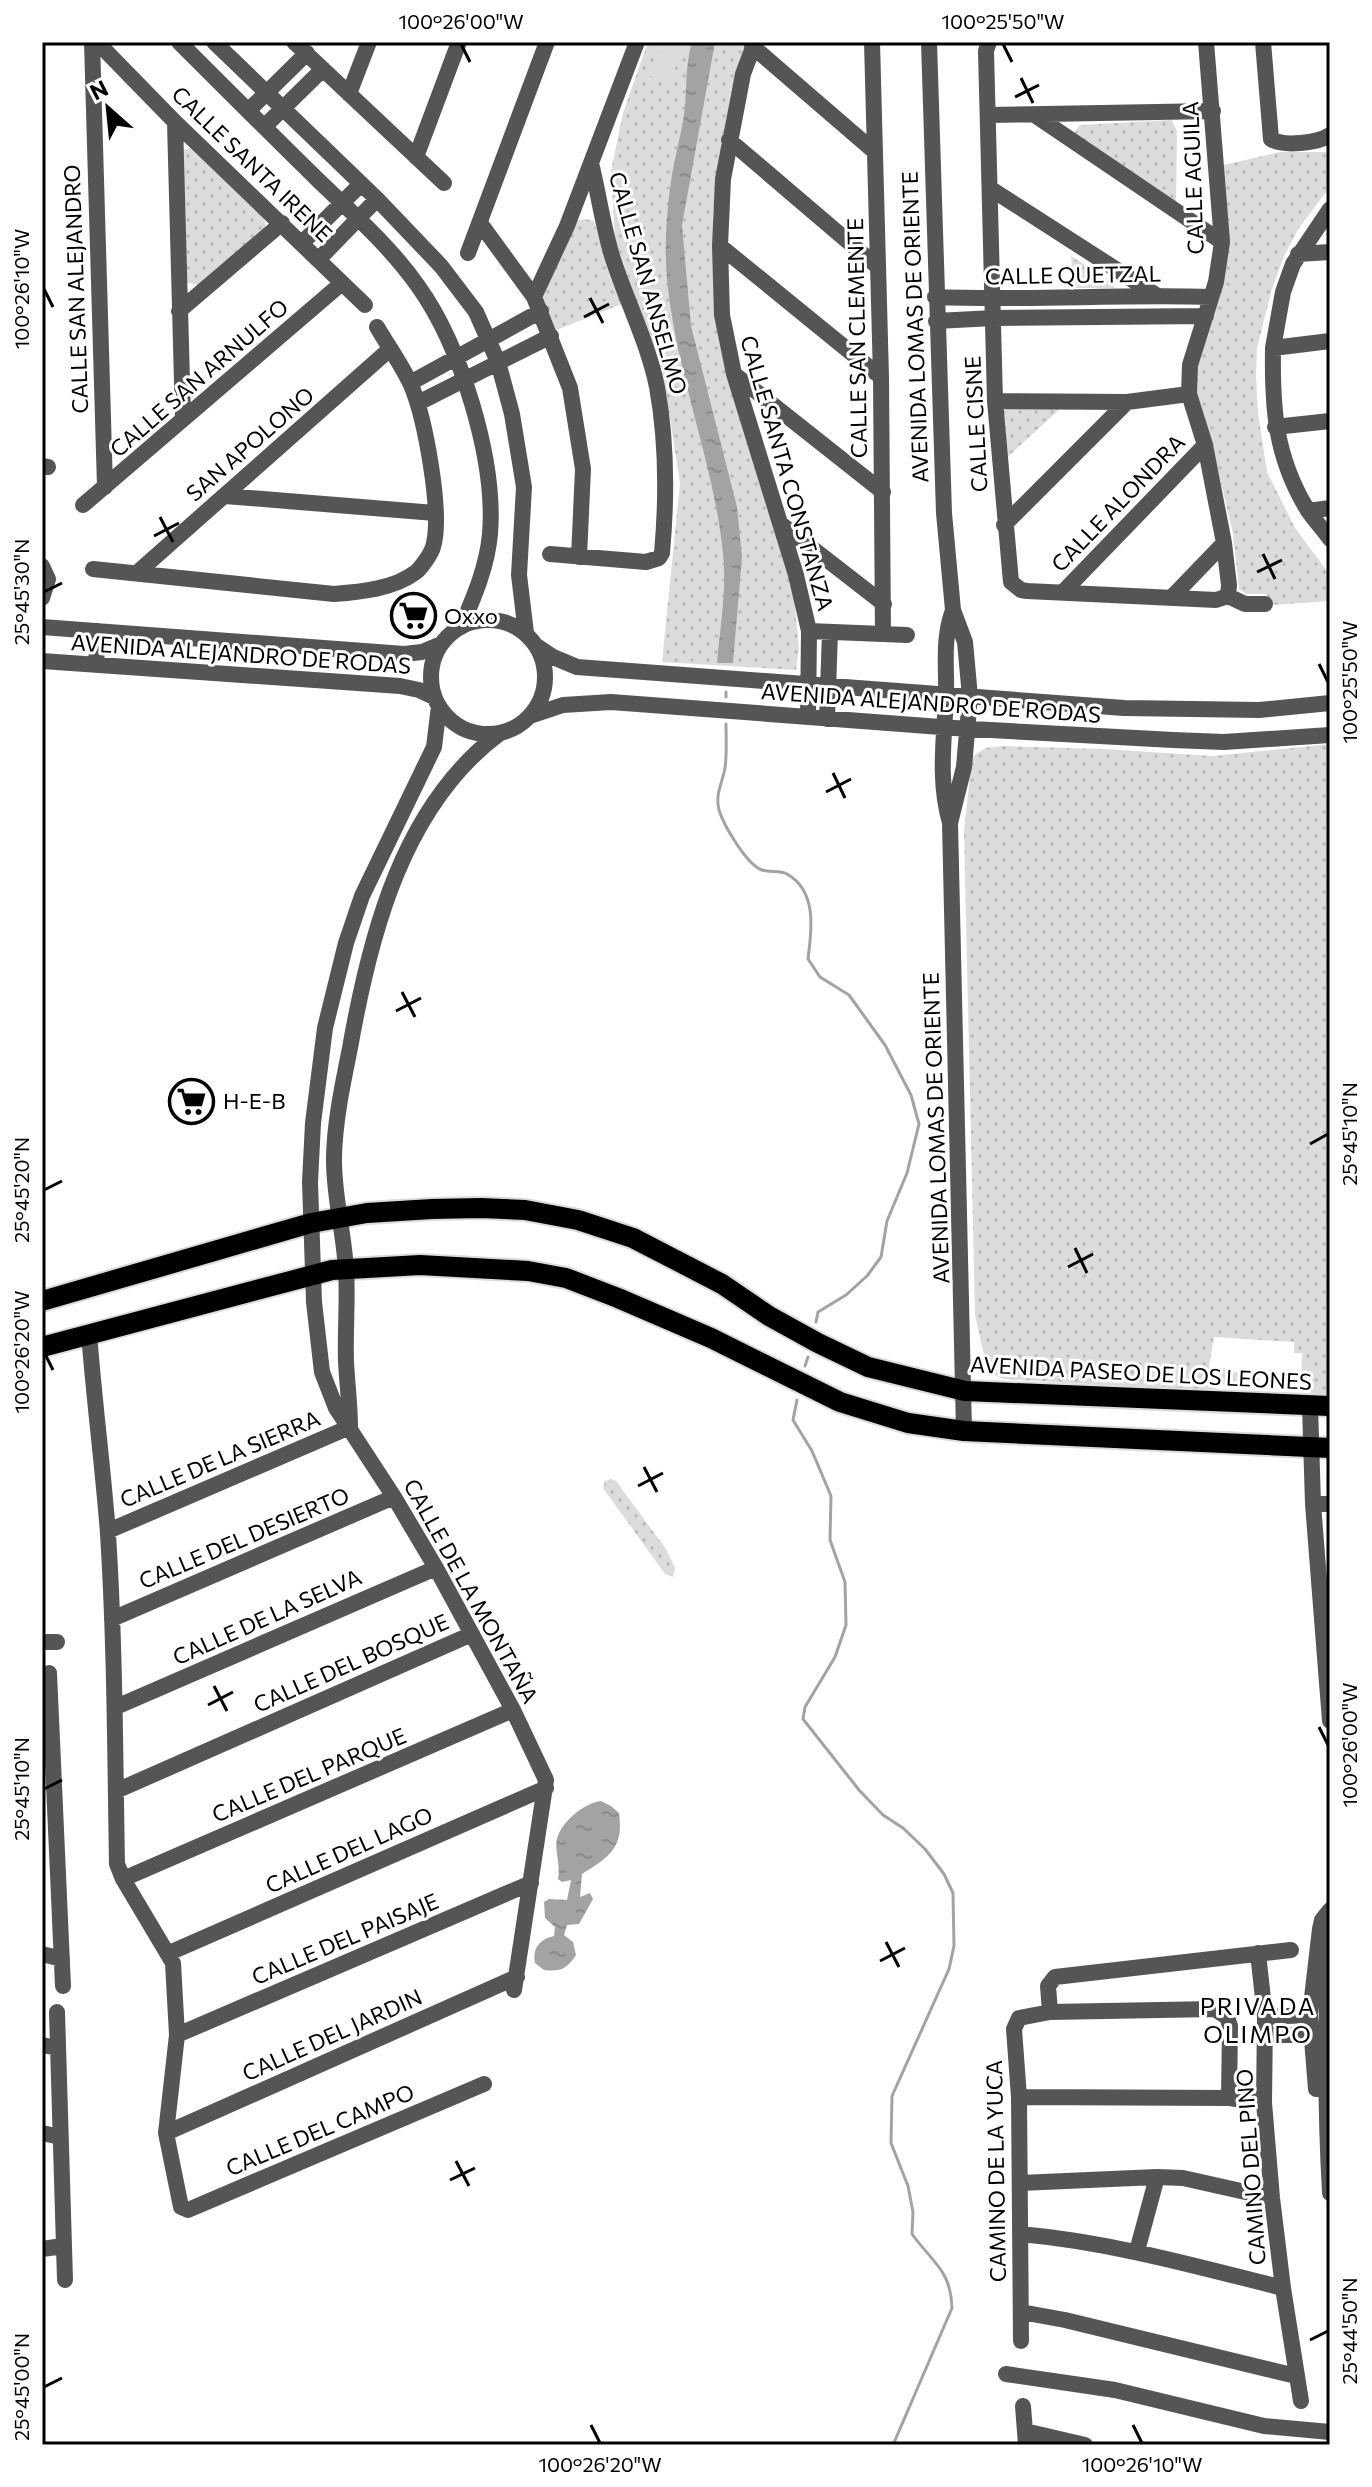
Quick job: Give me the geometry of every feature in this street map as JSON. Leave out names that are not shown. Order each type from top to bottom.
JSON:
[{"type":"main road","name":"AVENIDA PASEO DE LOS LEONES","points":[[42,1301],[311,1223],[367,1213],[481,1208],[525,1210],[578,1220],[646,1245],[722,1284],[769,1316],[818,1343],[868,1367],[965,1391],[1320,1406]]},
{"type":"main road","points":[[42,1347],[346,1267],[420,1265],[528,1271],[566,1278],[711,1338],[840,1402],[908,1423],[964,1431],[1320,1448]]},
{"type":"street","name":"CALLE SANTA IRENE","points":[[94,42],[365,305]]},
{"type":"street","name":"CALLE SAN ALEJANDRO","points":[[94,42],[105,487]]},
{"type":"street","points":[[179,42],[358,218],[417,285],[443,331],[473,405],[486,468],[490,510],[490,535],[481,578],[461,627]]},
{"type":"street","points":[[214,42],[377,199],[457,285],[476,312],[498,362],[512,414],[524,487],[519,575],[526,633]]},
{"type":"street","points":[[349,94],[369,42]]},
{"type":"street","points":[[416,157],[459,42]]},
{"type":"street","points":[[468,253],[547,42]]},
{"type":"street","points":[[410,383],[490,340],[537,304],[637,42]]},
{"type":"street","name":"CALLE SAN CLEMENTE","points":[[872,42],[881,377],[883,633]]},
{"type":"street","name":"AVENIDA LOMAS DE ORIENTE","points":[[929,42],[944,513],[953,610],[965,642],[970,697],[961,785],[950,823]]},
{"type":"street","name":"CALLE CISNE","points":[[989,42],[986,51],[995,401],[1009,576],[1015,587],[1021,590],[1216,600],[1228,596],[1245,604],[1265,604]]},
{"type":"street","name":"CALLE AGUILA","points":[[1206,42],[1222,242],[1211,297],[1190,365],[1189,394],[1205,445],[1224,543],[1228,596]]},
{"type":"street","points":[[1263,42],[1271,139],[1278,143],[1328,140]]},
{"type":"street","points":[[754,44],[875,152]]},
{"type":"street","name":"CALLE SANTA CONSTANZA","points":[[754,44],[743,74],[723,179],[720,246],[722,315],[734,374],[796,575],[809,631],[808,717]]},
{"type":"street","points":[[248,111],[267,92],[301,47],[444,183]]},
{"type":"street","points":[[264,127],[323,69]]},
{"type":"street","points":[[989,115],[1213,111]]},
{"type":"street","points":[[1036,116],[1222,242]]},
{"type":"street","points":[[175,122],[183,419]]},
{"type":"street","points":[[729,140],[878,267]]},
{"type":"street","name":"CALLE SAN ANSELMO","points":[[579,557],[646,562],[659,558],[667,500],[657,386],[634,312],[611,253],[591,163]]},
{"type":"street","points":[[303,242],[361,184]]},
{"type":"street","points":[[991,189],[1156,295]]},
{"type":"street","points":[[319,259],[377,199]]},
{"type":"street","points":[[1330,209],[1298,254],[1286,281],[1273,348],[1275,427],[1293,481],[1308,511],[1330,539]]},
{"type":"street","points":[[179,311],[282,223]]},
{"type":"street","points":[[480,223],[537,304],[570,388],[583,469],[579,557],[550,554]]},
{"type":"street","points":[[720,246],[881,377]]},
{"type":"street","points":[[1298,254],[1330,252]]},
{"type":"street","name":"CALLE SAN ARNULFO","points":[[83,505],[342,283]]},
{"type":"street","name":"CALLE QUETZAL","points":[[935,297],[994,300],[1156,295],[1211,297]]},
{"type":"street","name":"CALLE QUETZAL","points":[[936,321],[1206,316]]},
{"type":"street","points":[[93,569],[334,594],[366,591],[417,572],[433,548],[434,484],[418,403],[410,383],[377,327]]},
{"type":"street","points":[[418,403],[551,336]]},
{"type":"street","points":[[1273,348],[1330,341]]},
{"type":"street","name":"SAN APOLONO","points":[[138,572],[390,349]]},
{"type":"street","points":[[734,374],[883,492]]},
{"type":"street","points":[[995,401],[1127,402],[1189,394]]},
{"type":"street","points":[[1004,525],[1127,402]]},
{"type":"street","points":[[1275,427],[1330,421]]},
{"type":"street","name":"CALLE ALONDRA","points":[[1063,592],[1205,445]]},
{"type":"street","points":[[225,496],[435,513]]},
{"type":"street","points":[[1308,511],[1330,508]]},
{"type":"street","points":[[780,524],[884,604]]},
{"type":"street","points":[[1172,597],[1224,543]]},
{"type":"street","points":[[42,566],[48,579],[42,598]]},
{"type":"street","name":"AVENIDA LOMAS DE ORIENTE","points":[[953,610],[945,638],[946,696],[941,773],[950,823],[964,1431]]},
{"type":"street","points":[[350,1427],[346,1267],[334,1155],[358,1003],[402,860],[449,782],[467,760],[500,733],[522,724],[530,716],[543,695],[545,683],[543,659],[526,633],[499,621],[480,620],[461,627],[441,644],[432,664],[431,675],[437,702],[446,716],[465,730],[500,733]]},
{"type":"street","name":"AVENIDA ALEJANDRO DE RODAS","points":[[42,627],[404,654],[422,652],[441,644]]},
{"type":"street","points":[[96,665],[98,631]]},
{"type":"street","points":[[809,631],[907,635]]},
{"type":"street","points":[[827,719],[830,632]]},
{"type":"street","name":"AVENIDA ALEJANDRO DE RODAS","points":[[538,647],[577,667],[946,696],[1124,708],[1259,710],[1330,703]]},
{"type":"street","name":"AVENIDA ALEJANDRO DE RODAS","points":[[42,661],[400,686],[419,690],[437,702]]},
{"type":"street","name":"CALLE DE LA MONTAÑA","points":[[437,702],[434,747],[362,896],[346,943],[325,1028],[313,1123],[311,1223],[314,1302],[322,1372],[336,1408],[436,1568],[513,1710],[546,1784]]},
{"type":"street","name":"AVENIDA ALEJANDRO DE RODAS","points":[[530,716],[563,705],[611,702],[968,729],[1186,741],[1262,741],[1330,735]]},
{"type":"street","points":[[1259,710],[1262,741]]},
{"type":"street","points":[[381,852],[402,860]]},
{"type":"street","points":[[89,1333],[108,1531],[116,1707],[117,1864],[173,1963],[177,2035],[166,2133]]},
{"type":"street","points":[[1320,1406],[1330,1721]]},
{"type":"street","name":"CALLE DE LA SIERRA","points":[[108,1531],[350,1427]]},
{"type":"street","name":"CALLE DEL DESIERTO","points":[[112,1619],[394,1497]]},
{"type":"street","name":"CALLE DE LA SELVA","points":[[116,1707],[436,1568]]},
{"type":"street","name":"CALLE DEL BOSQUE","points":[[116,1791],[472,1634]]},
{"type":"street","points":[[49,1673],[46,1696],[63,1986]]},
{"type":"street","name":"CALLE DEL PARQUE","points":[[123,1879],[513,1710]]},
{"type":"street","points":[[531,1883],[546,1784]]},
{"type":"street","name":"CALLE DEL LAGO","points":[[169,1953],[546,1784]]},
{"type":"street","name":"CALLE DEL JARDIN","points":[[166,2133],[516,1984],[531,1883]]},
{"type":"street","name":"CALLE DEL PAISAJE","points":[[177,2035],[531,1883]]},
{"type":"street","points":[[1325,2116],[1317,2097],[1310,2015],[1320,1929],[1322,1920],[1330,1910]]},
{"type":"street","points":[[1330,1927],[1325,2018],[1325,2116],[1330,2193]]},
{"type":"street","points":[[1229,2098],[1230,2026],[1227,2017],[1220,2011],[1210,2008],[1050,2012],[1048,1986],[1055,1977],[1291,1950]]},
{"type":"street","name":"CAMINO DEL PINO","points":[[1258,1953],[1265,2017],[1264,2103],[1272,2198],[1301,2401]]},
{"type":"street","points":[[42,1954],[62,1959]]},
{"type":"street","points":[[57,2012],[50,2047],[60,2137],[65,2280]]},
{"type":"street","name":"CAMINO DE LA YUCA","points":[[1021,2341],[1019,2097],[1014,2029],[1019,2018],[1050,2012]]},
{"type":"street","points":[[1265,2017],[1310,2015]]},
{"type":"street","points":[[1264,2035],[1310,2035]]},
{"type":"street","name":"CALLE DEL CAMPO","points":[[166,2133],[181,2207],[188,2210],[484,2084]]},
{"type":"street","points":[[1019,2097],[1229,2098],[1264,2103]]},
{"type":"street","points":[[42,2133],[60,2137]]},
{"type":"street","points":[[1137,2251],[1157,2177]]},
{"type":"street","points":[[1020,2183],[1183,2178],[1272,2198]]},
{"type":"street","points":[[1020,2234],[1076,2239],[1137,2251],[1283,2288]]},
{"type":"street","points":[[42,2249],[63,2246]]},
{"type":"street","points":[[1021,2312],[1296,2376]]},
{"type":"street","points":[[1006,2374],[1115,2390],[1264,2426],[1330,2432]]},
{"type":"street","points":[[1023,2406],[1026,2438],[1085,2445]]},
{"type":"shaded area","points":[[648,42],[750,42],[731,90],[713,213],[720,334],[792,576],[799,648],[796,670],[662,662],[680,483],[664,381],[615,239],[611,171],[623,113]]},
{"type":"shaded area","points":[[663,42],[686,44],[668,84],[648,75]]},
{"type":"shaded area","points":[[1172,120],[1177,131],[1176,203],[1076,138],[1075,132],[1080,125]]},
{"type":"shaded area","points":[[191,148],[264,218],[266,228],[201,286],[186,282],[181,150]]},
{"type":"shaded area","points":[[1280,152],[1325,152],[1330,156],[1330,187],[1299,228],[1272,289],[1257,348],[1258,413],[1267,472],[1295,528],[1330,575],[1330,601],[1272,605],[1266,594],[1246,594],[1239,589],[1233,534],[1214,454],[1197,403],[1196,352],[1219,300],[1225,272],[1224,165]]},
{"type":"shaded area","points":[[586,219],[594,221],[610,277],[622,304],[554,331],[542,305],[543,297],[571,225]]},
{"type":"shaded area","points":[[1071,256],[1112,282],[1114,288],[1074,288]]},
{"type":"shaded area","points":[[1012,407],[1061,408],[1000,464],[1003,411]]},
{"type":"shaded area","points":[[1330,744],[1330,1396],[1311,1393],[1301,1385],[1302,1353],[1294,1353],[1294,1342],[1214,1337],[1205,1391],[1003,1379],[993,1374],[983,1351],[975,1315],[964,831],[972,757],[985,748],[1003,746],[1213,756]]},
{"type":"shaded area","points":[[1231,1368],[1231,1372],[1256,1374],[1255,1379],[1260,1378],[1257,1384],[1223,1384],[1205,1391],[1209,1369]]},
{"type":"shaded area","points":[[605,1481],[616,1481],[666,1549],[675,1568],[673,1577],[665,1574],[603,1488]]},
{"type":"water","points":[[692,42],[715,42],[682,225],[691,326],[737,507],[742,557],[733,663],[717,663],[724,594],[719,521],[674,328],[666,266],[668,205]]},
{"type":"water","points":[[601,1801],[619,1813],[617,1843],[607,1856],[582,1874],[580,1897],[590,1893],[593,1899],[579,1924],[567,1925],[564,1935],[573,1942],[576,1955],[563,1968],[544,1970],[535,1963],[536,1949],[545,1939],[554,1936],[555,1927],[545,1918],[544,1902],[549,1899],[567,1900],[571,1880],[562,1882],[558,1879],[556,1848],[559,1833],[574,1814]]},
{"type":"waterway","points":[[726,692],[726,697]]},
{"type":"waterway","points":[[726,724],[726,763],[718,799],[726,825],[743,853],[756,867],[787,874],[804,890],[811,923],[808,959],[820,977],[849,995],[885,1045],[911,1095],[919,1124],[907,1173],[887,1221],[881,1257],[867,1276],[846,1295],[818,1312],[816,1322]]},
{"type":"waterway","points":[[805,1366],[808,1357]]},
{"type":"waterway","points":[[797,1400],[793,1420],[812,1451],[831,1496],[830,1540],[845,1582],[846,1625],[835,1657],[805,1707],[803,1719],[859,1790],[883,1815],[903,1828],[925,1849],[944,1874],[953,1893],[954,1946],[949,1969],[892,2096],[891,2143],[908,2186],[913,2212],[912,2234],[944,2275],[952,2308],[893,2445]]},
{"type":"place","name":"Oxxo","points":[[413,616]]},
{"type":"place","name":"H-E-B","points":[[192,1101]]},
{"type":"district","name":"PRIVADA OLIMPO","points":[[1258,2021]]}]
